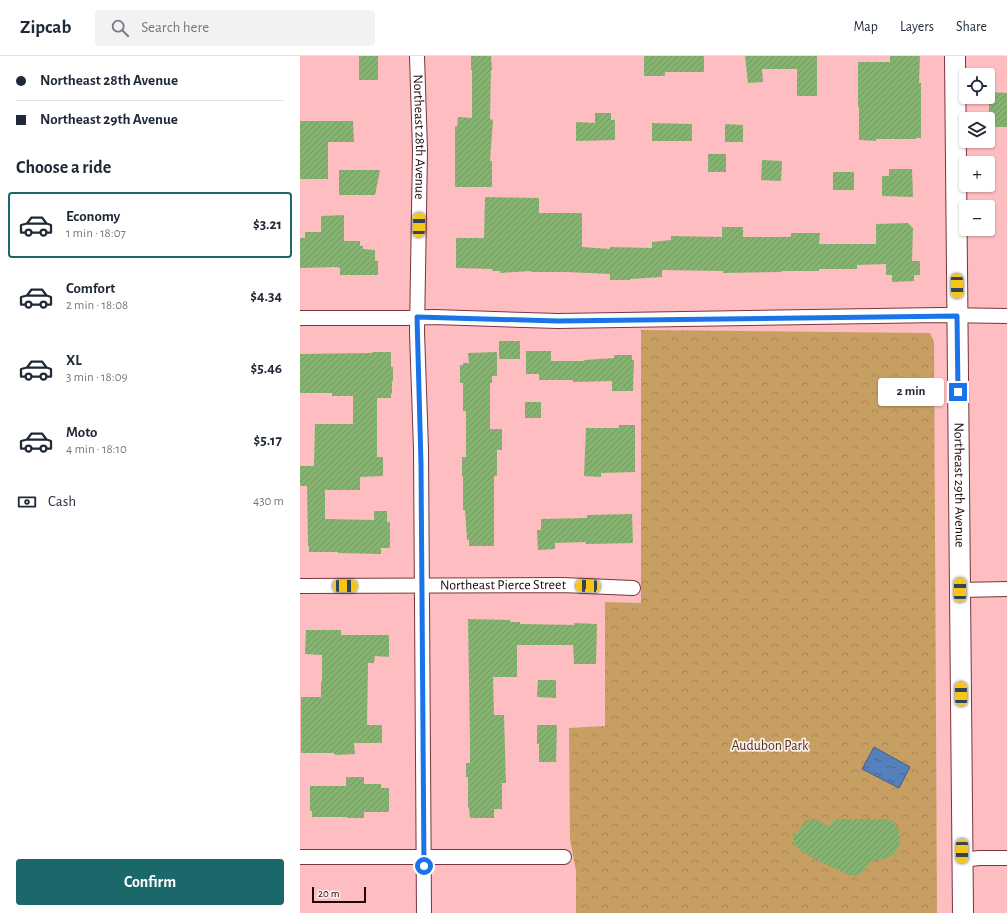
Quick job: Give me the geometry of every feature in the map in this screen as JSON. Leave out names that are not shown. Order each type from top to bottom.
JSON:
[{"type":"street","name":"Northeast 28th Avenue","points":[[417,56],[420,150],[417,317],[421,449],[424,913]]},
{"type":"street","name":"Northeast 29th Avenue","points":[[955,56],[962,913]]},
{"type":"street","points":[[300,318],[417,317],[558,321],[1007,316]]},
{"type":"street","name":"Northeast Pierce Street","points":[[300,586],[562,585],[633,588]]},
{"type":"street","points":[[960,590],[1007,589]]},
{"type":"street","points":[[300,857],[564,857]]},
{"type":"street","points":[[962,860],[979,858],[1007,858]]},
{"type":"green space","name":"Audubon Park","points":[[641,330],[930,333],[934,342],[937,913],[576,913],[576,871],[570,839],[569,728],[605,726],[605,602],[641,603]]},
{"type":"water","points":[[874,747],[910,767],[899,788],[862,769]]},
{"type":"building","points":[[359,56],[378,56],[378,80],[359,80]]},
{"type":"building","points":[[471,56],[491,56],[492,70],[490,119],[493,120],[490,161],[492,161],[492,187],[455,187],[455,126],[457,127],[458,117],[472,118]]},
{"type":"building","points":[[644,56],[704,56],[704,72],[665,72],[664,76],[644,76]]},
{"type":"building","points":[[745,56],[817,56],[817,96],[797,96],[797,69],[762,69],[763,82],[748,83]]},
{"type":"building","points":[[890,56],[920,56],[919,83],[921,83],[921,138],[876,139],[876,141],[859,140],[858,62],[890,62]]},
{"type":"building","points":[[995,92],[1007,93],[1007,127],[995,127],[995,112],[989,112],[989,104],[995,104]]},
{"type":"building","points":[[595,113],[611,113],[611,120],[615,120],[615,140],[576,141],[576,122],[595,123]]},
{"type":"building","points":[[300,121],[353,121],[354,142],[328,142],[328,179],[300,179]]},
{"type":"building","points":[[652,123],[692,124],[692,141],[652,141]]},
{"type":"building","points":[[725,124],[743,125],[743,142],[725,142]]},
{"type":"building","points":[[708,154],[726,154],[726,172],[708,172]]},
{"type":"building","points":[[762,160],[782,161],[781,181],[761,180]]},
{"type":"building","points":[[889,169],[912,169],[913,197],[882,196],[882,176],[889,176]]},
{"type":"building","points":[[339,170],[380,170],[375,195],[339,195]]},
{"type":"building","points":[[833,172],[854,172],[854,190],[833,190]]},
{"type":"building","points":[[485,197],[539,198],[539,213],[582,213],[582,247],[610,249],[610,247],[652,248],[652,242],[671,240],[671,236],[722,237],[722,227],[743,227],[743,237],[791,237],[791,233],[820,233],[819,244],[876,244],[876,224],[908,223],[913,228],[912,261],[920,261],[920,275],[914,275],[914,281],[892,282],[892,275],[886,275],[886,264],[857,265],[857,269],[819,269],[819,271],[723,273],[723,271],[662,270],[662,277],[630,280],[610,280],[610,274],[531,271],[500,273],[500,271],[493,271],[492,269],[456,268],[456,238],[484,238]]},
{"type":"building","points":[[344,215],[344,241],[360,241],[360,246],[363,246],[363,249],[375,250],[375,261],[378,261],[378,275],[340,275],[340,268],[337,267],[300,268],[300,238],[305,238],[305,232],[321,232],[321,216]]},
{"type":"building","points":[[499,341],[520,341],[520,359],[499,359]]},
{"type":"building","points":[[526,351],[551,351],[551,361],[584,361],[614,358],[614,355],[632,355],[632,360],[634,360],[633,391],[612,391],[612,381],[573,382],[573,380],[539,380],[539,374],[526,374]]},
{"type":"building","points":[[391,352],[391,367],[393,367],[391,398],[377,398],[377,457],[383,457],[383,476],[360,477],[360,490],[325,490],[325,519],[374,520],[374,511],[387,511],[387,522],[390,522],[390,548],[381,548],[381,554],[309,552],[307,486],[300,486],[300,466],[314,466],[315,424],[353,424],[353,396],[332,396],[332,393],[300,393],[300,354]]},
{"type":"building","points":[[497,352],[497,376],[492,376],[492,383],[490,383],[490,429],[502,429],[502,450],[497,450],[497,476],[494,476],[494,546],[469,546],[469,540],[467,540],[465,510],[463,510],[462,457],[466,457],[466,411],[463,411],[463,383],[460,383],[460,365],[463,365],[463,363],[469,363],[468,353]]},
{"type":"building","points":[[525,402],[541,402],[541,418],[525,418]]},
{"type":"building","points":[[619,425],[635,425],[635,472],[601,473],[601,477],[584,476],[586,428],[619,428]]},
{"type":"building","points":[[632,514],[633,543],[555,543],[555,549],[538,550],[537,530],[541,530],[541,519],[587,518],[587,515]]},
{"type":"building","points":[[468,619],[510,620],[510,622],[520,622],[520,624],[597,624],[596,664],[574,664],[573,645],[517,645],[517,677],[493,677],[494,715],[504,715],[506,783],[502,783],[502,809],[494,809],[494,818],[470,818],[468,808],[468,777],[466,777],[466,763],[470,763],[470,742]]},
{"type":"building","points":[[306,630],[341,630],[341,635],[389,635],[389,657],[375,656],[374,663],[368,663],[367,725],[382,725],[382,743],[354,743],[355,754],[335,755],[334,753],[301,753],[301,697],[321,697],[322,682],[322,655],[305,654]]},
{"type":"building","points":[[538,680],[556,680],[556,698],[537,697]]},
{"type":"building","points":[[537,725],[557,725],[556,762],[539,762]]},
{"type":"building","points":[[346,777],[364,777],[364,784],[381,784],[381,788],[389,788],[389,812],[364,812],[364,818],[312,817],[312,811],[310,811],[310,786],[346,786]]},
{"type":"building","points":[[811,819],[816,819],[828,826],[835,820],[840,819],[889,819],[895,823],[899,831],[900,840],[898,848],[893,855],[885,859],[871,861],[860,874],[852,876],[821,862],[799,850],[795,845],[792,833],[797,834],[803,824]]},
{"type":"route","points":[[424,866],[421,464],[417,317],[558,321],[957,316],[958,392]]}]
